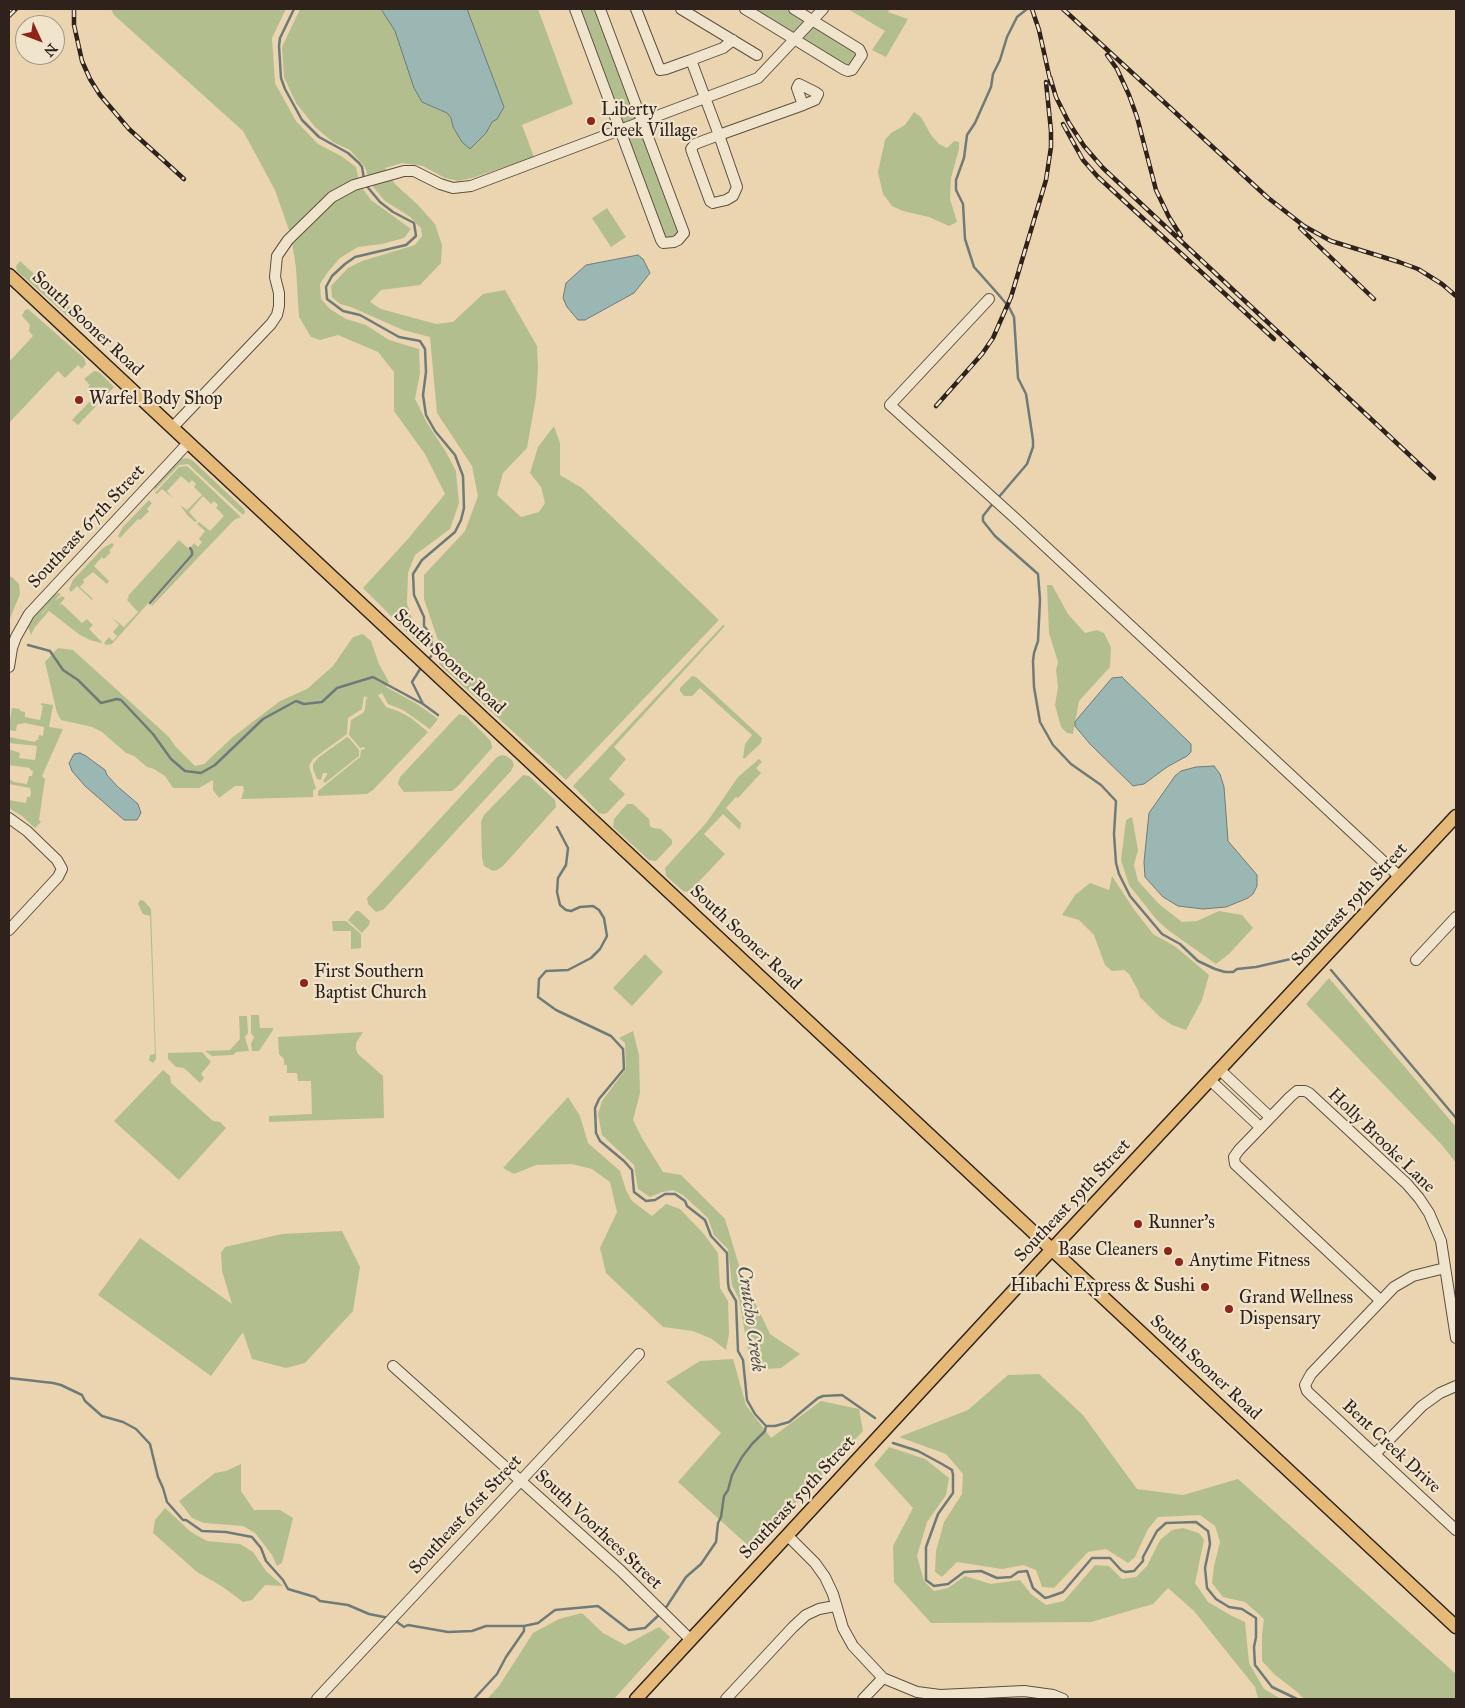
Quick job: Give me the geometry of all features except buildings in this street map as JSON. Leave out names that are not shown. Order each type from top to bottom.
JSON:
[{"type":"main road","name":"South Sooner Road","points":[[9,275],[1456,1627]]},
{"type":"main road","name":"Southeast 59th Street","points":[[636,1699],[1456,816]]},
{"type":"street","points":[[575,9],[660,240],[664,243],[674,242],[684,233],[600,9]]},
{"type":"street","points":[[636,9],[660,70],[666,70],[723,48],[733,40]]},
{"type":"street","points":[[681,9],[757,55]]},
{"type":"street","points":[[745,9],[843,69],[848,71],[854,67],[862,54],[861,51],[794,9]]},
{"type":"street","points":[[172,428],[272,324],[279,306],[275,267],[277,256],[288,240],[332,197],[360,184],[404,171],[414,171],[440,184],[453,188],[472,186],[706,98],[758,78],[823,9]]},
{"type":"street","points":[[691,60],[706,98],[719,135],[737,188],[733,196],[726,200],[713,202],[710,200],[691,149],[695,144],[719,135],[803,106]]},
{"type":"street","points":[[989,300],[890,405],[1016,519],[1400,877]]},
{"type":"street","name":"Southeast 67th Street","points":[[9,667],[16,637],[29,614],[188,443]]},
{"type":"street","points":[[9,818],[27,831],[57,860],[62,869],[58,877],[9,930]]},
{"type":"street","points":[[1416,960],[1456,917]]},
{"type":"street","points":[[1220,1070],[1270,1117],[1236,1154],[1234,1160],[1237,1167],[1380,1300],[1394,1287],[1408,1278],[1444,1268]]},
{"type":"street","points":[[1210,1080],[1260,1127]]},
{"type":"street","name":"Holly Brooke Lane","points":[[1270,1117],[1293,1094],[1301,1090],[1309,1093],[1407,1184],[1419,1198],[1429,1213],[1441,1241],[1456,1338]]},
{"type":"street","name":"Bent Creek Drive","points":[[1380,1300],[1311,1374],[1305,1385],[1311,1395],[1456,1530]]},
{"type":"street","name":"Southeast 61st Street","points":[[317,1699],[639,1354]]},
{"type":"street","name":"South Voorhees Street","points":[[393,1366],[621,1571],[690,1639]]},
{"type":"street","points":[[1376,1454],[1422,1406],[1440,1393],[1456,1386]]},
{"type":"street","points":[[787,1535],[816,1563],[826,1577],[843,1628],[853,1646],[883,1678],[917,1692],[940,1695],[974,1697],[1024,1691],[1053,1695],[1063,1699]]},
{"type":"street","points":[[726,1699],[792,1627],[806,1615],[819,1609],[835,1606]]},
{"type":"street","points":[[863,1699],[883,1678]]},
{"type":"green space","points":[[111,9],[286,9],[272,38],[275,83],[296,121],[318,144],[341,156],[356,167],[360,185],[371,200],[411,229],[404,238],[382,244],[358,247],[340,258],[320,284],[321,299],[330,309],[346,319],[366,325],[389,340],[419,349],[420,373],[415,399],[456,471],[459,503],[450,529],[415,555],[408,573],[407,603],[420,645],[363,588],[407,540],[445,494],[425,454],[394,411],[394,372],[378,352],[338,335],[320,340],[311,337],[299,317],[296,268],[291,236],[275,190],[243,131],[114,15]]},
{"type":"green space","points":[[300,9],[538,9],[573,104],[522,125],[534,157],[458,181],[445,178],[423,166],[402,163],[385,168],[395,184],[435,224],[442,245],[441,263],[420,285],[381,290],[370,302],[381,309],[436,324],[453,322],[483,294],[505,290],[537,346],[538,368],[536,397],[527,448],[503,473],[497,495],[521,517],[539,512],[545,503],[541,487],[530,473],[538,447],[554,426],[560,443],[560,475],[582,488],[719,620],[566,780],[439,664],[442,652],[424,599],[424,575],[465,531],[478,496],[472,466],[437,413],[430,337],[403,330],[340,304],[332,297],[331,286],[348,268],[362,261],[415,245],[422,236],[421,228],[409,216],[385,201],[370,183],[365,167],[350,150],[333,142],[315,127],[296,103],[284,77],[282,47]]},
{"type":"green space","points":[[569,9],[597,9],[682,233],[664,241]]},
{"type":"green space","points":[[749,9],[785,9],[857,54],[849,69]]},
{"type":"green space","points":[[848,9],[890,9],[888,12],[908,19],[886,57],[872,50],[885,31]]},
{"type":"green space","points":[[914,112],[921,117],[931,135],[939,144],[947,148],[954,141],[959,142],[959,149],[951,178],[950,199],[957,222],[949,226],[929,217],[903,211],[892,206],[883,194],[878,172],[885,140],[891,133],[905,125]]},
{"type":"green space","points":[[607,208],[626,237],[611,247],[592,218]]},
{"type":"green space","points":[[20,261],[82,319],[78,321],[71,319],[17,271],[16,266]]},
{"type":"green space","points":[[28,309],[84,358],[86,364],[82,369],[78,365],[65,378],[58,371],[9,423],[9,362],[33,336],[29,331],[30,325],[22,316],[25,310]]},
{"type":"green space","points":[[94,371],[99,372],[114,387],[78,425],[72,420],[97,394],[88,387],[90,385],[84,379]]},
{"type":"green space","points":[[187,458],[192,460],[244,509],[243,515],[188,464],[179,465],[154,491],[155,486],[177,462]]},
{"type":"green space","points":[[187,466],[241,517],[234,520],[152,606],[193,556],[193,551],[190,548],[194,543],[198,547],[202,542],[199,539],[205,531],[197,524],[199,522],[210,531],[224,516],[216,508],[218,505],[214,501],[211,504],[203,496],[189,512],[197,521],[195,522],[188,516],[180,505],[187,510],[202,495],[194,487],[196,484],[192,480],[189,483],[181,476],[167,491],[173,498],[162,489],[157,494],[155,493],[179,467]]},
{"type":"green space","points":[[149,500],[152,503],[147,509],[149,511],[140,520],[138,519],[120,538],[118,536],[123,527]]},
{"type":"green space","points":[[179,540],[191,551],[191,555],[112,644],[106,645],[104,643],[109,637],[113,641],[117,636],[113,632],[119,625],[111,617],[124,627],[138,612],[127,600],[128,596]]},
{"type":"green space","points":[[112,543],[114,545],[109,551],[111,552],[104,559],[102,557],[94,566],[109,581],[107,584],[93,572],[83,580],[84,582],[80,587],[92,600],[77,586],[71,592],[69,589],[73,580],[103,548]]},
{"type":"green space","points":[[9,576],[19,584],[20,594],[9,621]]},
{"type":"green space","points":[[1047,585],[1052,585],[1068,614],[1085,633],[1097,630],[1104,633],[1111,647],[1110,667],[1079,701],[1073,734],[1067,733],[1061,727],[1055,705],[1058,687],[1056,670],[1058,662],[1049,633]]},
{"type":"green space","points":[[61,594],[54,601],[62,596],[65,598],[59,605],[62,604],[82,623],[87,619],[93,625],[89,629],[101,643],[80,635],[49,611],[35,627],[31,635],[28,627],[54,595]]},
{"type":"green space","points":[[723,625],[725,626],[614,747],[626,759],[609,779],[625,794],[607,813],[599,813],[573,786]]},
{"type":"green space","points":[[363,634],[371,641],[379,664],[389,682],[386,687],[417,704],[438,719],[430,729],[403,710],[388,704],[382,693],[378,695],[386,707],[411,718],[428,732],[367,794],[318,796],[318,791],[360,757],[361,750],[365,749],[364,747],[360,748],[349,735],[351,720],[363,713],[365,709],[366,699],[368,698],[364,696],[362,709],[348,718],[347,734],[313,759],[309,766],[316,789],[313,790],[313,797],[241,799],[244,790],[243,786],[235,786],[219,798],[213,790],[213,780],[199,788],[173,788],[165,776],[126,753],[102,732],[92,727],[61,720],[57,713],[45,662],[58,648],[73,650],[169,737],[195,766],[204,764],[233,737],[280,701],[307,689],[333,666],[353,637]]},
{"type":"green space","points":[[692,676],[696,677],[762,738],[761,743],[744,759],[745,744],[752,735],[700,688],[692,696],[684,696],[680,688]]},
{"type":"green space","points":[[41,703],[53,705],[49,727],[63,729],[42,776],[45,779],[39,820],[41,822],[35,828],[22,816],[9,808],[9,800],[26,803],[27,797],[30,797],[31,792],[30,788],[9,784],[9,779],[14,782],[27,784],[29,776],[32,776],[33,771],[30,768],[9,765],[9,749],[20,753],[19,758],[35,760],[37,746],[9,743],[9,737],[35,742],[38,740],[39,735],[43,736],[44,727],[25,723],[17,725],[16,731],[9,730],[9,726],[12,708],[25,712],[25,717],[40,720],[43,706]]},
{"type":"green space","points":[[459,714],[466,716],[491,741],[492,748],[452,791],[404,792],[398,784],[400,777]]},
{"type":"green space","points":[[347,737],[359,750],[359,756],[325,783],[323,781],[327,773],[323,773],[321,780],[317,779],[313,764],[319,757]]},
{"type":"green space","points":[[502,755],[512,760],[514,765],[511,771],[383,910],[376,912],[368,904],[367,898],[497,757]]},
{"type":"green space","points":[[759,759],[762,762],[756,768],[761,773],[726,808],[741,823],[740,830],[723,814],[704,834],[725,854],[691,890],[683,891],[666,876],[665,868],[707,822],[738,777]]},
{"type":"green space","points":[[523,775],[529,776],[555,800],[556,807],[503,866],[493,871],[484,866],[482,858],[481,822],[484,815]]},
{"type":"green space","points":[[627,804],[633,804],[649,819],[650,826],[661,829],[672,840],[672,844],[656,861],[649,860],[613,827],[614,819]]},
{"type":"green space","points":[[1132,817],[1138,850],[1134,865],[1138,881],[1159,904],[1182,922],[1197,921],[1219,911],[1242,915],[1253,928],[1229,954],[1216,964],[1168,930],[1156,919],[1129,885],[1121,860],[1126,820]]},
{"type":"green space","points":[[1112,876],[1153,934],[1176,947],[1209,975],[1202,1000],[1186,1030],[1172,1025],[1160,1017],[1140,997],[1129,974],[1124,970],[1112,971],[1105,965],[1094,935],[1079,920],[1062,915],[1075,895],[1090,883],[1109,890]]},
{"type":"green space","points":[[140,900],[144,901],[151,909],[156,1059],[153,1063],[149,1060],[150,1055],[155,1054],[150,916],[143,914],[138,904]]},
{"type":"green space","points":[[356,911],[359,911],[370,921],[362,933],[348,920]]},
{"type":"green space","points":[[332,921],[346,921],[361,934],[361,948],[351,949],[351,931],[333,931]]},
{"type":"green space","points":[[645,954],[663,972],[632,1006],[613,988]]},
{"type":"green space","points":[[1329,978],[1456,1127],[1456,1163],[1442,1145],[1306,1004]]},
{"type":"green space","points":[[251,1015],[259,1015],[260,1028],[273,1028],[259,1051],[252,1051],[251,1044],[254,1037],[251,1033]]},
{"type":"green space","points":[[239,1016],[247,1016],[248,1033],[245,1037],[249,1051],[236,1052],[233,1055],[212,1056],[205,1051],[230,1050],[240,1039]]},
{"type":"green space","points":[[633,1031],[639,1055],[640,1093],[633,1120],[663,1172],[681,1175],[725,1219],[742,1275],[770,1334],[800,1354],[781,1368],[767,1369],[748,1350],[739,1299],[732,1285],[728,1249],[714,1235],[708,1218],[683,1195],[673,1190],[650,1197],[638,1189],[634,1165],[602,1135],[598,1114],[602,1101],[626,1069],[625,1043],[619,1038]]},
{"type":"green space","points":[[363,1032],[356,1043],[356,1049],[358,1054],[383,1076],[384,1118],[269,1122],[269,1116],[312,1114],[311,1081],[298,1081],[297,1073],[287,1073],[287,1065],[284,1065],[284,1059],[279,1054],[278,1037]]},
{"type":"green space","points":[[202,1052],[211,1062],[201,1074],[204,1078],[200,1083],[184,1068],[176,1067],[168,1059],[168,1053]]},
{"type":"green space","points":[[163,1070],[170,1076],[171,1083],[213,1121],[220,1122],[226,1128],[179,1180],[114,1121]]},
{"type":"green space","points":[[568,1097],[580,1116],[588,1143],[620,1171],[632,1201],[652,1216],[666,1204],[680,1209],[703,1233],[718,1253],[720,1288],[728,1301],[729,1334],[726,1350],[712,1339],[693,1331],[663,1327],[606,1273],[600,1248],[617,1212],[610,1182],[592,1169],[572,1164],[536,1165],[514,1174],[503,1168]]},
{"type":"green space","points":[[342,1231],[360,1267],[353,1311],[305,1363],[286,1368],[252,1359],[243,1332],[211,1376],[98,1295],[140,1238],[232,1304],[222,1271],[221,1253],[225,1247],[282,1234]]},
{"type":"green space","points":[[733,1359],[746,1405],[771,1438],[821,1401],[859,1409],[863,1431],[752,1549],[678,1482],[721,1433],[666,1382],[700,1361]]},
{"type":"green space","points":[[1039,1374],[1083,1415],[1137,1489],[1183,1495],[1238,1479],[1456,1674],[1456,1699],[1304,1699],[1275,1675],[1262,1661],[1264,1619],[1245,1602],[1223,1597],[1212,1583],[1220,1542],[1215,1526],[1200,1515],[1158,1517],[1148,1529],[1135,1557],[1128,1563],[1106,1549],[1088,1552],[1054,1588],[1042,1587],[1036,1570],[1023,1565],[1002,1569],[957,1562],[942,1577],[935,1572],[936,1551],[944,1522],[962,1494],[963,1474],[946,1454],[899,1437],[968,1410],[1008,1375]]},
{"type":"green space","points":[[889,1447],[925,1459],[949,1478],[946,1495],[927,1522],[917,1556],[924,1581],[934,1591],[948,1588],[965,1576],[991,1584],[1020,1580],[1031,1594],[1046,1605],[1064,1601],[1095,1565],[1109,1566],[1122,1579],[1136,1577],[1147,1566],[1160,1540],[1172,1530],[1183,1528],[1199,1533],[1204,1540],[1195,1583],[1208,1602],[1245,1622],[1249,1663],[1264,1689],[1281,1699],[1258,1699],[1255,1687],[1194,1611],[1168,1588],[1153,1604],[1091,1622],[931,1623],[894,1582],[893,1546],[913,1508],[874,1465]]},
{"type":"green space","points":[[241,1464],[241,1491],[254,1510],[280,1510],[293,1518],[282,1563],[277,1566],[272,1555],[255,1533],[243,1526],[204,1523],[192,1518],[179,1501],[215,1473],[226,1471]]},
{"type":"green space","points":[[165,1508],[191,1532],[207,1541],[240,1544],[253,1552],[266,1571],[283,1586],[265,1585],[252,1600],[243,1602],[223,1587],[197,1572],[153,1533],[155,1520]]},
{"type":"green space","points":[[582,1613],[603,1633],[625,1645],[659,1627],[670,1637],[614,1699],[487,1699],[499,1686],[533,1633],[559,1619]]},
{"type":"water","points":[[381,9],[467,9],[504,107],[486,133],[470,149],[462,142],[447,113],[422,102],[414,88],[395,31]]},
{"type":"water","points":[[638,255],[643,259],[650,273],[634,293],[585,320],[578,320],[567,307],[563,298],[566,283],[586,265]]},
{"type":"water","points":[[1122,677],[1191,744],[1191,752],[1187,756],[1167,767],[1144,784],[1133,786],[1090,744],[1075,726],[1078,718],[1112,678]]},
{"type":"water","points":[[80,753],[105,770],[117,786],[138,804],[141,813],[137,820],[124,820],[85,786],[72,771],[69,763],[74,754]]},
{"type":"water","points":[[1214,766],[1220,774],[1224,787],[1228,841],[1257,875],[1257,886],[1253,894],[1248,898],[1226,907],[1203,909],[1178,906],[1163,897],[1145,877],[1144,862],[1149,813],[1175,776],[1181,771],[1196,767]]},
{"type":"waterway","name":"Crutcho Creek","points":[[294,9],[280,38],[279,46],[281,78],[285,89],[302,120],[319,137],[348,153],[359,163],[362,167],[364,179]]},
{"type":"waterway","points":[[998,498],[1027,464],[1033,447],[1033,440],[1026,394],[1018,378],[1014,317],[1009,307],[974,267],[965,239],[963,204],[956,190],[956,180],[964,158],[967,135],[975,123],[991,87],[993,74],[1000,60],[1007,37],[1017,17],[1027,9]]},
{"type":"waterway","name":"Crutcho Creek","points":[[365,184],[380,202],[393,212],[414,223],[416,236],[406,245],[355,257],[345,264],[332,276],[326,287],[327,299],[343,311],[360,315],[399,337],[420,341],[425,349],[426,372],[423,395],[426,415],[435,431],[455,455],[463,476],[464,508],[455,532],[422,560],[413,574],[414,595],[424,617],[424,626],[431,635],[432,655],[428,660]]},
{"type":"waterway","points":[[994,502],[983,516],[983,521],[995,536],[1038,574],[1040,600],[1038,641],[1033,661],[1034,687],[1040,722],[1053,745],[1071,764],[1101,785],[1116,801],[1114,834],[1116,863],[1119,874],[1130,896],[1162,934],[1180,944],[1198,961],[1215,969],[1233,972],[1237,969],[1256,967],[1312,952]]},
{"type":"waterway","points":[[150,603],[192,555],[190,548]]},
{"type":"waterway","points":[[28,645],[50,651],[63,670],[78,680],[101,703],[117,699],[121,700],[153,734],[171,759],[185,771],[201,773],[215,765],[263,719],[296,701],[304,704],[322,702],[337,688],[373,677],[423,704],[438,715]]},
{"type":"waterway","name":"Crutcho Creek","points":[[422,666],[412,682],[423,704]]},
{"type":"waterway","name":"Crutcho Creek","points":[[557,827],[568,848],[566,865],[558,878],[557,892],[560,905],[566,910],[571,911],[580,907],[593,906],[599,910],[604,918],[607,936],[600,949],[591,958],[568,970],[546,971],[539,979],[538,997],[556,1010],[611,1036],[623,1049],[624,1069],[599,1099],[595,1108],[596,1133],[600,1141],[632,1170],[634,1192],[646,1201],[655,1200],[665,1194],[675,1194],[705,1220],[711,1236],[727,1253],[728,1283],[729,1289],[736,1301],[738,1351],[743,1360],[747,1400],[755,1414],[766,1426],[775,1426],[789,1422],[823,1396],[842,1395],[875,1418]]},
{"type":"waterway","points":[[1331,970],[1456,1118]]},
{"type":"waterway","points":[[9,1378],[61,1385],[82,1395],[85,1401],[102,1416],[123,1422],[136,1429],[150,1444],[158,1477],[167,1502],[183,1520],[186,1520],[202,1531],[226,1532],[252,1537],[261,1548],[266,1561],[283,1580],[288,1589],[315,1597],[320,1601],[348,1605],[369,1614],[389,1618]]},
{"type":"waterway","points":[[665,1609],[686,1577],[701,1564],[716,1542],[724,1496],[728,1490],[732,1475],[742,1457],[765,1431],[766,1426]]},
{"type":"waterway","name":"Crutcho Creek","points":[[893,1443],[918,1451],[952,1470],[953,1493],[938,1514],[926,1547],[926,1580],[934,1586],[948,1584],[964,1572],[981,1571],[997,1578],[1011,1577],[1018,1572],[1027,1571],[1033,1588],[1045,1598],[1063,1592],[1092,1558],[1110,1558],[1121,1570],[1125,1572],[1134,1571],[1143,1561],[1143,1557],[1157,1531],[1166,1523],[1196,1522],[1208,1531],[1209,1536],[1210,1544],[1205,1568],[1207,1588],[1216,1599],[1229,1607],[1242,1609],[1256,1618],[1255,1665],[1272,1687],[1297,1699]]},
{"type":"waterway","points":[[394,1620],[404,1627],[408,1625],[448,1632],[472,1631],[486,1626],[524,1626],[538,1623],[555,1610],[598,1606],[629,1630],[645,1628],[661,1613]]},
{"type":"waterway","points":[[474,1699],[497,1674],[524,1631],[524,1626]]},
{"type":"railway","points":[[9,16],[16,9]]},
{"type":"railway","points":[[74,9],[74,25],[82,61],[100,95],[129,129],[184,179]]},
{"type":"railway","points":[[1032,9],[1039,30],[1051,84]]},
{"type":"railway","points":[[1063,9],[1267,197],[1304,226],[1331,241],[1418,269],[1442,284],[1456,296]]},
{"type":"railway","points":[[1107,55],[1117,69],[1137,117],[1156,190],[1181,236]]},
{"type":"railway","points":[[1050,77],[1056,97],[1069,123],[1084,146],[1103,168],[1434,478]]},
{"type":"railway","points":[[936,406],[982,354],[993,338],[1011,297],[1046,180],[1051,147],[1046,82]]},
{"type":"railway","points":[[1063,124],[1083,160],[1098,177],[1274,339]]},
{"type":"railway","points":[[1300,228],[1374,299]]},
{"type":"place","name":"Liberty Creek Village","points":[[591,121]]},
{"type":"place","name":"Warfel Body Shop","points":[[79,400]]},
{"type":"place","name":"First Southern Baptist Church","points":[[304,983]]},
{"type":"place","name":"Runner's","points":[[1138,1224]]},
{"type":"place","name":"Base Cleaners","points":[[1168,1251]]},
{"type":"place","name":"Anytime Fitness","points":[[1179,1262]]},
{"type":"place","name":"Hibachi Express & Sushi","points":[[1205,1287]]},
{"type":"place","name":"Grand Wellness Dispensary","points":[[1229,1309]]}]
